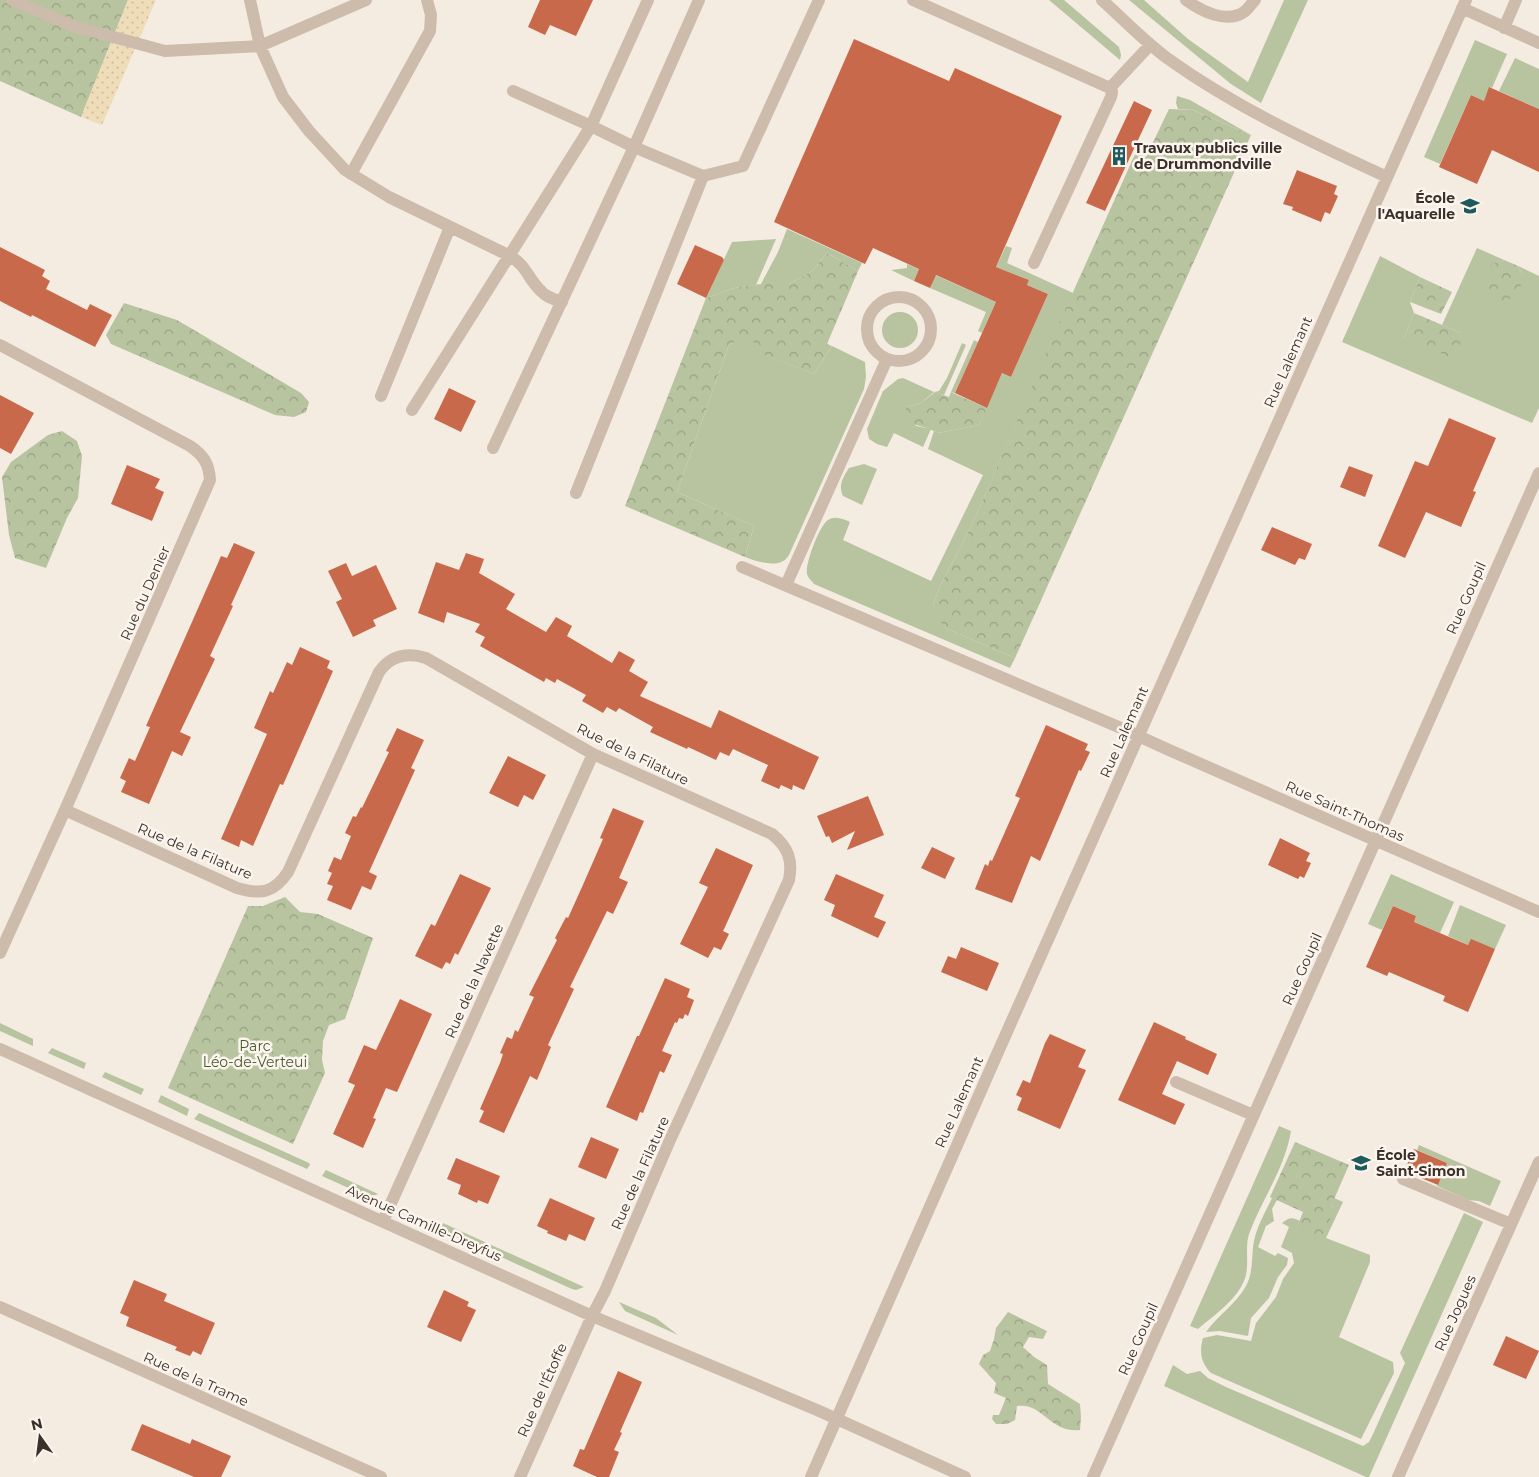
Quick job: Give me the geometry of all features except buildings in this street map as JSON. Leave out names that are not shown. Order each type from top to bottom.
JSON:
[{"type":"street","points":[[12,0],[73,26],[166,51],[260,46],[366,0]]},
{"type":"street","points":[[250,0],[260,46],[283,97],[325,150],[351,174],[389,197],[520,262],[541,292],[562,302]]},
{"type":"street","points":[[351,174],[430,31],[431,15],[426,0]]},
{"type":"street","points":[[412,410],[592,126],[648,0]]},
{"type":"street","points":[[493,448],[634,147],[699,0]]},
{"type":"street","points":[[513,91],[634,147],[703,176],[744,166],[820,0]]},
{"type":"street","points":[[913,0],[930,4],[1110,88],[1112,92],[1034,263]]},
{"type":"street","points":[[1102,0],[1150,45],[1198,79],[1256,113],[1387,177]]},
{"type":"street","points":[[1186,0],[1209,13],[1229,16],[1245,12],[1255,0]]},
{"type":"street","points":[[1504,28],[1516,0]]},
{"type":"street","points":[[1464,4],[1504,28],[1539,43]]},
{"type":"street","name":"Rue Lalemant","points":[[811,1477],[1369,213],[1464,4]]},
{"type":"street","points":[[1110,88],[1150,45]]},
{"type":"street","points":[[576,493],[703,176]]},
{"type":"street","points":[[381,396],[450,227]]},
{"type":"street","points":[[901,296],[911,299],[921,305],[928,314],[931,336],[919,354],[909,360],[887,359],[878,354],[869,341],[866,327],[869,317],[874,308],[891,297],[901,296]]},
{"type":"street","name":"Rue du Denier","points":[[0,345],[190,446],[206,461],[210,470],[210,480],[206,492],[0,953]]},
{"type":"street","points":[[786,585],[887,359]]},
{"type":"street","name":"Rue Goupil","points":[[1093,1477],[1539,473]]},
{"type":"street","name":"Rue Saint-Thomas","points":[[742,567],[1121,728],[1539,912]]},
{"type":"street","name":"Rue de la Filature","points":[[65,810],[237,888],[258,892],[266,891],[276,886],[288,872],[379,672],[390,660],[408,655],[426,658],[593,754],[772,834],[780,840],[789,855],[789,880],[674,1131],[606,1291],[592,1316]]},
{"type":"street","name":"Rue de la Navette","points":[[383,1221],[593,754]]},
{"type":"street","name":"Avenue Camille-Dreyfus","points":[[0,1049],[592,1316],[837,1419],[966,1477]]},
{"type":"street","points":[[1176,1082],[1253,1115]]},
{"type":"street","name":"Rue Jogues","points":[[1398,1477],[1539,1162]]},
{"type":"street","points":[[1403,1179],[1511,1224]]},
{"type":"street","name":"Rue de la Trame","points":[[0,1307],[381,1477]]},
{"type":"street","name":"Rue de l'Étoffe","points":[[520,1477],[592,1316]]},
{"type":"green space","points":[[0,0],[128,0],[81,117],[0,81]]},
{"type":"green space","points":[[1049,0],[1064,0],[1119,47],[1120,60]]},
{"type":"green space","points":[[1129,0],[1144,0],[1188,39],[1248,82],[1284,0],[1308,0],[1261,103],[1231,84]]},
{"type":"green space","points":[[1475,40],[1507,54],[1484,101],[1471,95],[1440,164],[1424,157]]},
{"type":"green space","points":[[1515,58],[1539,69],[1539,109],[1499,91]]},
{"type":"green space","points":[[1177,96],[1190,100],[1251,135],[1193,110],[1178,109],[1176,103]]},
{"type":"green space","points":[[1169,109],[1193,110],[1251,135],[1015,658],[945,628],[936,615],[933,605],[941,584],[971,527],[1060,321],[1136,152],[1146,157]]},
{"type":"green space","points":[[787,229],[862,263],[858,271],[827,253],[812,271],[789,284],[761,284],[778,252]]},
{"type":"green space","points":[[776,239],[756,285],[734,288],[706,298],[732,242]]},
{"type":"green space","points":[[1006,246],[1012,248],[1007,263],[1073,293],[971,527],[941,584],[933,605],[945,628],[1015,658],[1010,668],[814,584],[807,574],[810,554],[817,537],[828,520],[836,518],[850,522],[843,540],[931,581],[983,475],[928,449],[934,431],[938,433],[979,425],[1002,373],[1011,377],[1048,294],[1027,285],[1029,280],[996,267]]},
{"type":"green space","points":[[1477,248],[1504,260],[1492,264],[1523,274],[1516,265],[1539,276],[1539,408],[1532,423],[1342,342],[1380,256],[1420,277],[1410,302],[1414,313],[1404,338],[1461,333],[1442,325]]},
{"type":"green space","points":[[827,253],[858,271],[827,344],[832,346],[814,374],[765,355],[747,335],[729,345],[677,492],[754,526],[745,557],[625,506],[706,298],[734,288],[761,284],[789,284],[812,271]]},
{"type":"green space","points":[[1504,260],[1516,265],[1523,274],[1520,288],[1518,293],[1511,299],[1493,301],[1488,287],[1491,264]]},
{"type":"green space","points":[[907,264],[919,269],[914,281],[891,270],[907,268]]},
{"type":"green space","points":[[935,275],[996,302],[982,333],[978,331],[986,312],[930,288]]},
{"type":"green space","points":[[1420,277],[1452,292],[1441,314],[1410,302]]},
{"type":"green space","points":[[124,303],[177,320],[301,393],[309,402],[306,412],[294,417],[275,415],[111,344],[106,335]]},
{"type":"green space","points":[[900,312],[907,313],[913,317],[917,323],[917,337],[913,343],[907,347],[900,348],[893,347],[887,343],[883,337],[882,330],[883,323],[887,317],[893,313]]},
{"type":"green space","points":[[1414,313],[1461,333],[1462,341],[1452,358],[1404,338]]},
{"type":"green space","points":[[747,334],[766,355],[814,374],[832,346],[865,362],[866,377],[864,389],[789,555],[784,561],[779,563],[759,562],[745,557],[754,526],[677,492],[729,345]]},
{"type":"green space","points":[[974,340],[978,342],[955,393],[951,392]]},
{"type":"green space","points":[[962,343],[966,345],[944,395],[934,392],[939,391],[947,378]]},
{"type":"green space","points":[[903,378],[934,392],[921,403],[907,407],[916,426],[931,429],[923,447],[894,433],[887,447],[869,439],[867,429],[883,391],[898,379]]},
{"type":"green space","points":[[935,392],[949,397],[951,392],[987,408],[979,425],[938,433],[904,420],[903,414],[907,407],[921,403]]},
{"type":"green space","points":[[62,431],[77,441],[82,456],[78,498],[67,518],[46,568],[15,558],[9,535],[2,477],[11,462],[48,435]]},
{"type":"green space","points":[[864,464],[877,469],[862,505],[843,496],[841,485],[849,468]]},
{"type":"green space","points":[[1391,874],[1454,902],[1440,933],[1414,922],[1416,916],[1393,906],[1382,930],[1368,924]]},
{"type":"green space","name":"Parc Léo-de-Verteui","points":[[285,897],[300,912],[318,914],[373,938],[345,1019],[329,1025],[323,1041],[322,1060],[325,1073],[293,1144],[168,1088],[248,906],[263,906]]},
{"type":"green space","points":[[1460,905],[1506,925],[1495,949],[1468,945],[1448,936]]},
{"type":"green space","points":[[0,1023],[33,1039],[33,1046],[0,1031]]},
{"type":"green space","points":[[52,1048],[86,1063],[84,1069],[48,1053]]},
{"type":"green space","points":[[105,1072],[144,1089],[141,1095],[102,1077]]},
{"type":"green space","points":[[161,1095],[189,1109],[187,1116],[158,1102]]},
{"type":"green space","points":[[199,1113],[310,1165],[307,1169],[194,1119]]},
{"type":"green space","points":[[1279,1126],[1291,1131],[1288,1145],[1279,1171],[1249,1234],[1247,1271],[1243,1283],[1229,1302],[1198,1329],[1190,1326]]},
{"type":"green space","points":[[1295,1142],[1349,1165],[1331,1206],[1335,1208],[1322,1238],[1297,1227],[1303,1212],[1270,1197]]},
{"type":"green space","points":[[1419,1145],[1501,1181],[1490,1206],[1479,1201],[1468,1200],[1437,1186],[1447,1163],[1417,1150]]},
{"type":"green space","points":[[326,1170],[378,1194],[370,1197],[322,1176]]},
{"type":"green space","points":[[1272,1198],[1277,1200],[1272,1209],[1274,1221],[1266,1226],[1258,1247],[1275,1256],[1278,1253],[1288,1258],[1287,1265],[1278,1277],[1269,1298],[1251,1318],[1248,1336],[1220,1331],[1206,1332],[1242,1292],[1249,1280],[1255,1235]]},
{"type":"green space","points":[[1334,1198],[1343,1202],[1326,1238],[1370,1255],[1370,1262],[1339,1337],[1393,1362],[1394,1373],[1361,1439],[1211,1373],[1203,1361],[1201,1353],[1203,1338],[1217,1335],[1251,1341],[1256,1323],[1276,1297],[1283,1279],[1294,1263],[1292,1253],[1281,1247],[1289,1227],[1282,1223],[1291,1218],[1295,1219],[1300,1221],[1297,1227],[1335,1208],[1331,1206]]},
{"type":"green space","points":[[1464,1213],[1483,1222],[1369,1477],[1164,1386],[1173,1365],[1187,1374],[1200,1371],[1208,1378],[1226,1387],[1363,1446],[1369,1442],[1405,1363],[1400,1353]]},
{"type":"green space","points":[[443,1223],[584,1287],[576,1290],[572,1289],[439,1229]]},
{"type":"green space","points":[[619,1302],[656,1318],[678,1335],[625,1311]]},
{"type":"green space","points":[[1008,1312],[1047,1331],[1043,1339],[1029,1337],[1023,1347],[1047,1365],[1048,1384],[1080,1404],[1080,1430],[1069,1430],[1061,1427],[1033,1408],[1026,1406],[1017,1406],[1015,1420],[1007,1424],[996,1424],[992,1419],[993,1415],[999,1415],[1006,1398],[994,1393],[996,1383],[979,1364],[983,1355],[990,1351],[996,1328]]},
{"type":"sand","points":[[128,0],[156,0],[102,125],[81,117]]},
{"type":"place","name":"Travaux publics ville de Drummondville","points":[[1119,156]]},
{"type":"place","name":"École l'Aquarelle","points":[[1470,206]]},
{"type":"place","name":"École Saint-Simon","points":[[1361,1163]]}]
